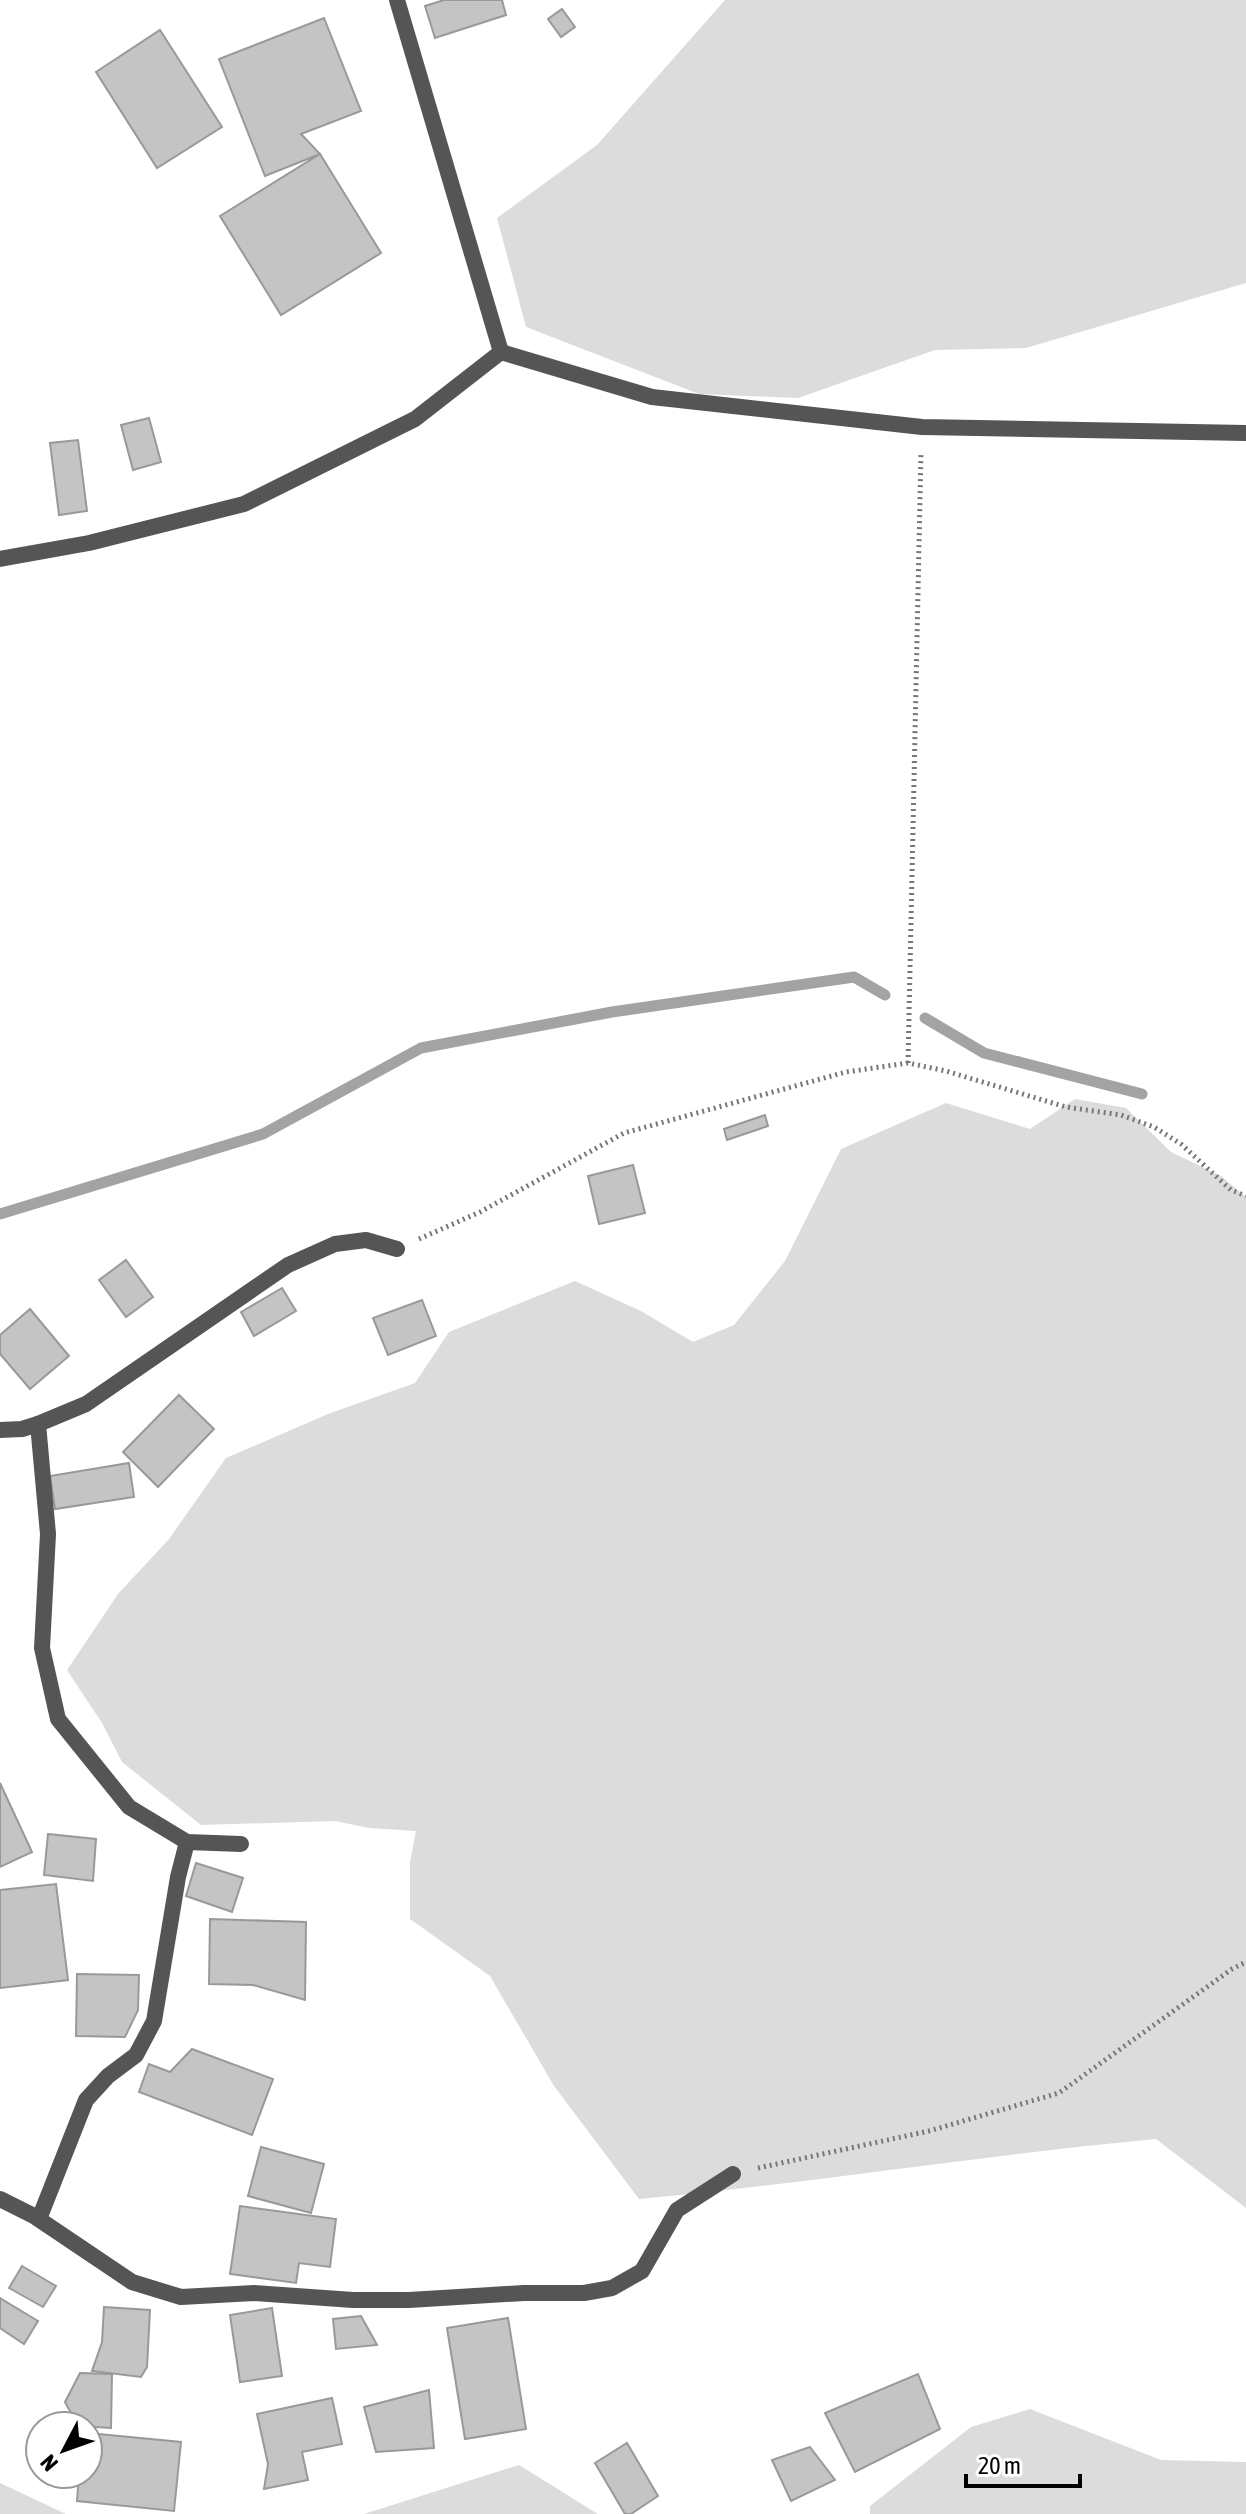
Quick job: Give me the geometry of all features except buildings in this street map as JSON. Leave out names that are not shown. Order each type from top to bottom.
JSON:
[{"type":"street","points":[[397,0],[501,352]]},
{"type":"street","points":[[501,352],[652,397],[922,427],[1246,433]]},
{"type":"street","points":[[0,559],[89,543],[244,504],[415,419],[501,352]]},
{"type":"street","points":[[0,1430],[22,1429],[86,1404],[288,1265],[335,1244],[366,1240],[397,1249]]},
{"type":"street","points":[[38,1424],[48,1534],[42,1648],[58,1719],[129,1807],[187,1842],[241,1844]]},
{"type":"street","points":[[39,2219],[86,2100],[108,2076],[136,2055],[154,2021],[178,1877],[187,1842]]},
{"type":"street","points":[[0,2199],[39,2219],[132,2282],[181,2297],[254,2293],[353,2300],[409,2300],[584,2293],[612,2288],[642,2271],[677,2210],[733,2174]]},
{"type":"path","points":[[908,1063],[922,427]]},
{"type":"path","points":[[397,1249],[480,1212],[624,1133],[846,1072],[908,1063],[946,1071],[1054,1104],[1121,1115],[1154,1127],[1181,1144],[1231,1190],[1246,1196]]},
{"type":"path","points":[[733,2174],[929,2131],[1059,2093],[1246,1962]]},
{"type":"shaded area","points":[[725,0],[1246,0],[1246,283],[1026,348],[935,350],[798,398],[699,394],[526,327],[497,218],[597,145]]},
{"type":"shaded area","points":[[1075,1099],[1126,1108],[1171,1152],[1221,1176],[1246,1197],[1246,2208],[1156,2139],[639,2199],[554,2086],[490,1976],[410,1919],[410,1862],[416,1831],[369,1828],[335,1821],[201,1825],[122,1762],[102,1723],[67,1670],[118,1594],[169,1539],[226,1458],[328,1414],[415,1383],[449,1332],[575,1281],[641,1311],[693,1342],[734,1325],[785,1261],[841,1149],[946,1103],[1030,1129]]},
{"type":"shaded area","points":[[1030,2409],[1161,2460],[1246,2462],[1246,2514],[870,2514],[870,2506],[971,2427]]},
{"type":"shaded area","points":[[519,2465],[598,2514],[364,2514]]},
{"type":"shaded area","points":[[0,2483],[66,2514],[0,2514]]},
{"type":"waterway","points":[[0,1214],[263,1134],[421,1048],[612,1012],[854,977],[885,995]]},
{"type":"waterway","points":[[925,1018],[984,1053],[1142,1094]]}]
